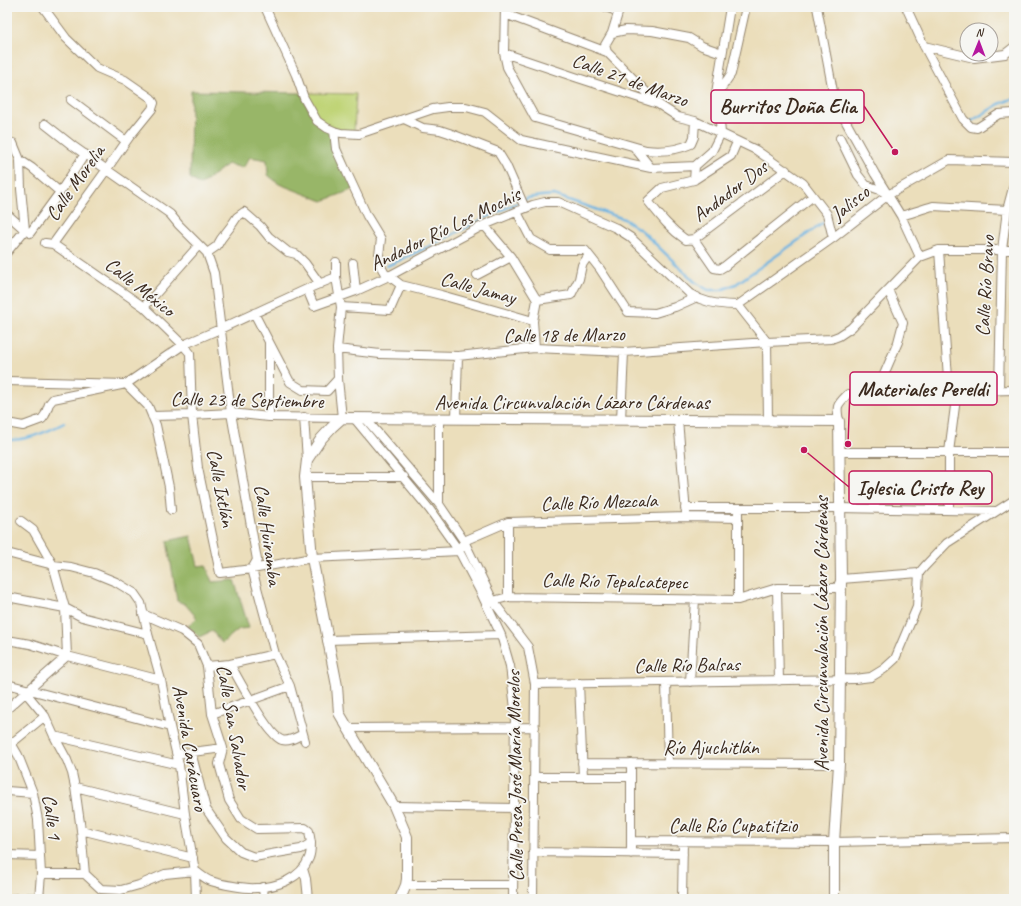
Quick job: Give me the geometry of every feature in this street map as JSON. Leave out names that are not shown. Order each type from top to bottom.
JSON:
[{"type":"street","name":"Calle Morelia","points":[[43,7],[66,38],[97,68],[126,80],[151,98],[154,103],[152,109],[128,138],[107,169],[49,243]]},
{"type":"street","points":[[265,7],[296,75],[304,98],[317,121],[334,131],[359,134],[433,109],[466,107],[485,112],[521,140],[651,168],[695,166],[712,151],[721,133],[716,96],[727,7]]},
{"type":"street","points":[[606,7],[620,9],[612,33],[605,45],[607,52]]},
{"type":"street","points":[[716,96],[730,74],[746,7]]},
{"type":"street","points":[[817,7],[835,102],[901,216],[920,257],[940,250],[1014,250]]},
{"type":"street","points":[[906,7],[924,46],[963,119],[970,127],[977,128],[999,114],[1014,113]]},
{"type":"street","points":[[658,104],[607,52],[505,10],[504,53],[507,67],[535,118],[634,147],[660,152],[674,150],[691,144],[694,137],[696,120]]},
{"type":"street","points":[[612,33],[626,30],[652,31],[689,38],[702,46],[722,53]]},
{"type":"street","points":[[924,46],[974,58],[1005,54],[1014,46]]},
{"type":"street","name":"Calle 21 de Marzo","points":[[504,53],[658,104],[678,117],[696,120],[737,142],[756,150],[803,183],[827,214],[833,237]]},
{"type":"street","points":[[71,100],[128,138]]},
{"type":"street","points":[[404,119],[423,128],[440,130],[498,152],[506,165],[524,207]]},
{"type":"street","points":[[45,124],[170,214],[207,253],[217,246],[237,217],[244,212],[260,226],[269,237],[288,252],[296,254],[305,263],[320,284]]},
{"type":"street","name":"Calle Jamay","points":[[334,131],[336,149],[367,216],[381,239],[379,255],[380,265],[385,274],[401,285],[534,321],[535,348]]},
{"type":"street","points":[[840,138],[858,175],[866,185],[880,190],[888,195]]},
{"type":"street","points":[[737,142],[731,156],[694,180],[662,188],[648,201],[676,233],[686,240],[694,239],[714,268],[720,269],[725,266],[813,196]]},
{"type":"street","points":[[14,143],[20,160],[21,189],[28,232]]},
{"type":"street","points":[[634,147],[651,168]]},
{"type":"street","points":[[7,252],[28,232],[60,192],[85,154]]},
{"type":"street","points":[[20,160],[32,168],[60,192]]},
{"type":"street","name":"Jalisco","points":[[738,305],[833,237],[888,195],[948,160],[1014,162]]},
{"type":"street","points":[[694,180],[695,166]]},
{"type":"street","name":"Andador Dos","points":[[694,239],[786,170]]},
{"type":"street","name":"Calle Río Bravo","points":[[999,390],[1002,250],[1007,210],[1014,184]]},
{"type":"street","name":"Andador Río Los Mochis","points":[[307,289],[314,306],[356,291],[390,276],[484,225],[517,212],[524,207],[545,202],[558,202],[616,228],[630,237],[689,293],[700,299],[738,305]]},
{"type":"street","points":[[901,216],[933,206],[1007,210]]},
{"type":"street","points":[[517,212],[531,238],[550,250],[585,250],[588,256],[600,269],[628,312],[655,313],[697,297]]},
{"type":"street","points":[[7,214],[28,232]]},
{"type":"street","points":[[484,225],[511,257],[537,300],[534,321]]},
{"type":"street","name":"Calle México","points":[[49,243],[144,306],[190,353],[192,416]]},
{"type":"street","points":[[144,306],[199,245]]},
{"type":"street","points":[[940,250],[953,392],[949,452],[949,510]]},
{"type":"street","name":"Calle Huiramba","points":[[207,253],[214,273],[231,413],[257,560],[252,569],[275,654],[290,686],[304,737],[282,740],[275,736],[251,701]]},
{"type":"street","points":[[537,300],[571,295],[579,279],[582,265],[588,256]]},
{"type":"street","points":[[477,275],[511,257]]},
{"type":"street","name":"Calle 18 de Marzo","points":[[337,348],[380,354],[458,356],[535,348],[624,352],[831,338],[839,336],[851,328],[920,257]]},
{"type":"street","points":[[307,460],[321,440],[342,418],[338,379],[337,348],[341,307],[336,277],[336,262]]},
{"type":"street","points":[[353,264],[356,291]]},
{"type":"street","points":[[7,423],[23,426],[42,419],[53,399],[126,384],[183,345],[336,277]]},
{"type":"street","points":[[341,307],[390,310],[401,285]]},
{"type":"street","points":[[876,393],[898,342],[903,323],[888,290]]},
{"type":"street","points":[[738,305],[767,342],[768,421]]},
{"type":"street","points":[[254,313],[290,382],[304,390],[327,391],[338,379]]},
{"type":"street","points":[[269,342],[269,417]]},
{"type":"street","points":[[621,420],[624,352]]},
{"type":"street","points":[[456,419],[458,356]]},
{"type":"street","points":[[7,381],[126,384],[148,406],[156,425],[169,486],[171,510]]},
{"type":"street","points":[[839,421],[837,409],[839,404],[848,394],[1014,390]]},
{"type":"street","name":"Calle 23 de Septiembre","points":[[152,416],[192,416],[231,413],[269,417],[342,418]]},
{"type":"street","name":"Calle Ixtlán","points":[[192,416],[198,468],[220,567],[220,573],[252,569]]},
{"type":"street","points":[[304,417],[307,460],[305,477],[312,558],[337,686],[339,713],[394,806],[407,837],[407,879],[400,899]]},
{"type":"street","name":"Avenida Circunvalación Lázaro Cárdenas","points":[[342,418],[839,421],[841,579],[840,680],[839,764],[834,842],[834,899]]},
{"type":"street","name":"Calle Presa José María Morelos","points":[[360,418],[460,552],[501,635],[510,666],[515,709],[513,899]]},
{"type":"street","name":"Calle Presa José María Morelos","points":[[360,418],[438,504],[464,541],[492,601],[528,647],[535,684],[533,899]]},
{"type":"street","points":[[438,504],[439,419]]},
{"type":"street","points":[[678,420],[686,513],[738,508],[996,511]]},
{"type":"street","points":[[840,452],[1014,452]]},
{"type":"street","points":[[305,477],[404,477]]},
{"type":"street","points":[[841,579],[919,573],[947,543],[1014,500]]},
{"type":"street","points":[[738,508],[738,600]]},
{"type":"street","name":"Calle Río Mezcala","points":[[464,541],[508,522],[686,513],[738,518]]},
{"type":"street","points":[[21,521],[33,530],[53,565],[65,608],[67,656]]},
{"type":"street","points":[[508,522],[508,597]]},
{"type":"street","points":[[252,569],[312,558],[460,552],[464,541]]},
{"type":"street","name":"Avenida Carácuaro","points":[[7,553],[53,565],[71,567],[94,573],[116,582],[134,593],[141,603],[161,680],[177,754],[185,814],[195,871],[196,899]]},
{"type":"street","name":"Calle Río Balsas","points":[[535,684],[855,680],[871,677],[884,669],[894,659],[917,607],[919,573]]},
{"type":"street","name":"Calle Río Tepalcatepec","points":[[492,601],[508,597],[738,600],[777,588],[837,588],[841,579]]},
{"type":"street","points":[[777,588],[778,680]]},
{"type":"street","points":[[7,597],[65,608],[82,617],[148,634]]},
{"type":"street","points":[[690,682],[696,600]]},
{"type":"street","name":"Calle San Salvador","points":[[143,614],[182,630],[198,644],[207,666],[212,714],[223,748],[219,764],[229,800],[241,819],[257,829],[305,828],[309,831],[311,843]]},
{"type":"street","points":[[327,640],[501,635]]},
{"type":"street","points":[[7,640],[30,644],[67,656],[161,680]]},
{"type":"street","points":[[207,666],[230,664],[275,654]]},
{"type":"street","points":[[7,709],[67,656]]},
{"type":"street","points":[[230,664],[251,701]]},
{"type":"street","points":[[666,682],[668,764]]},
{"type":"street","points":[[579,683],[583,777]]},
{"type":"street","points":[[7,684],[27,691],[170,727]]},
{"type":"street","points":[[212,714],[290,686]]},
{"type":"street","points":[[27,691],[45,716],[72,773],[81,830],[85,874],[101,889],[121,890],[139,885],[165,874],[195,871],[210,880],[230,885],[255,888],[280,884],[292,878],[303,868],[310,857],[311,843]]},
{"type":"street","points":[[9,745],[45,716]]},
{"type":"street","points":[[348,728],[535,727]]},
{"type":"street","points":[[54,736],[179,766]]},
{"type":"street","name":"Calle 1","points":[[9,745],[18,755],[33,793],[38,820],[41,874],[39,898]]},
{"type":"street","points":[[177,754],[223,748]]},
{"type":"street","points":[[191,752],[206,809],[226,838],[241,852],[254,856],[301,849],[311,843]]},
{"type":"street","name":"Río Ajuchitlán","points":[[582,763],[839,764]]},
{"type":"street","points":[[631,763],[631,854]]},
{"type":"street","points":[[534,777],[631,777]]},
{"type":"street","points":[[75,787],[185,814]]},
{"type":"street","points":[[7,791],[33,793]]},
{"type":"street","points":[[394,806],[514,808]]},
{"type":"street","points":[[81,830],[193,858]]},
{"type":"street","name":"Calle Río Cupatitzio","points":[[631,841],[834,842],[1014,838]]},
{"type":"street","points":[[682,899],[683,841]]},
{"type":"street","name":"Calle Río Cupatitzio","points":[[533,852],[683,854]]},
{"type":"street","points":[[7,855],[40,856]]},
{"type":"street","points":[[303,868],[306,879],[308,899]]},
{"type":"street","points":[[41,874],[85,874]]},
{"type":"street","points":[[406,885],[513,885]]},
{"type":"street","points":[[263,887],[264,899]]},
{"type":"street","points":[[121,890],[121,899]]},
{"type":"street","points":[[10,899],[39,898]]},
{"type":"green space","points":[[191,91],[301,93],[312,116],[332,132],[354,189],[323,201],[279,184],[268,175],[267,160],[250,157],[243,168],[228,164],[200,185],[190,178]]},
{"type":"green space","points":[[304,93],[356,94],[354,133],[342,132],[318,120]]},
{"type":"green space","points":[[191,536],[198,566],[206,565],[212,582],[234,580],[249,628],[239,629],[222,643],[212,631],[199,637],[188,626],[197,618],[185,604],[177,601],[167,541]]},
{"type":"waterway","points":[[970,122],[999,104],[1014,98]]},
{"type":"waterway","points":[[387,266],[528,198],[554,195],[624,219],[642,231],[695,282],[708,290],[721,290],[736,284],[823,223]]},
{"type":"waterway","points":[[7,440],[22,439],[44,433],[64,423]]},
{"type":"place","name":"Burritos Doña Elia","points":[[895,152]]},
{"type":"place","name":"Materiales Pereldi","points":[[848,444]]},
{"type":"place","name":"Iglesia Cristo Rey","points":[[804,450]]}]
